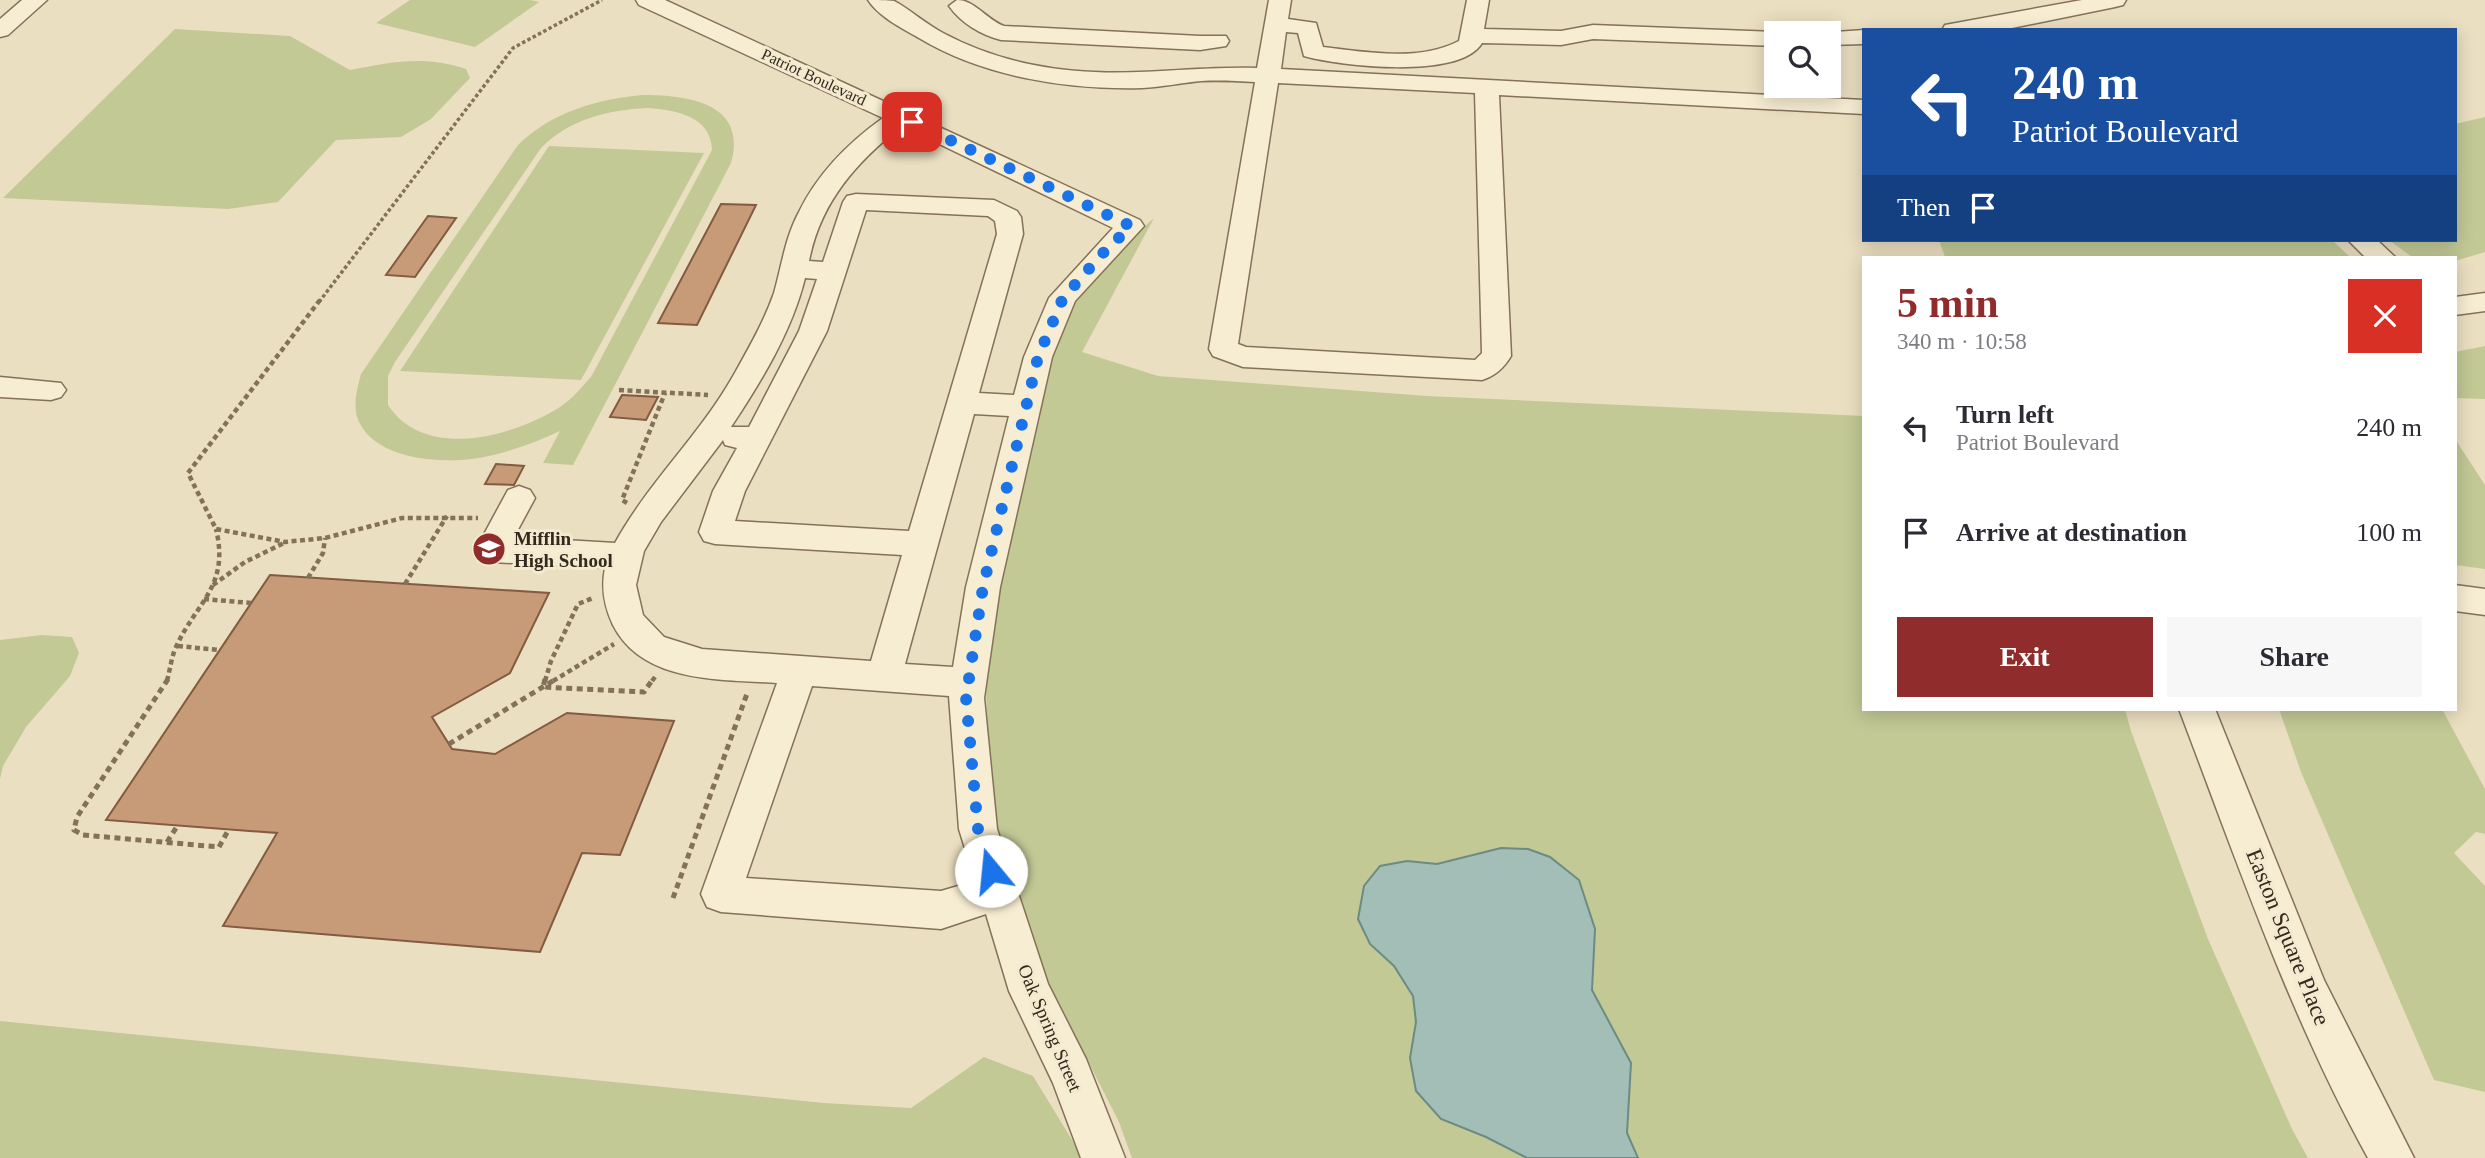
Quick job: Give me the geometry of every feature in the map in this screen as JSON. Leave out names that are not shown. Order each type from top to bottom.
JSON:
[{"type":"street","points":[[0,30],[36,0]]},
{"type":"street","name":"Patriot Boulevard","points":[[647,0],[1131,226]]},
{"type":"street","points":[[879,0],[914,26],[957,50],[1032,71],[1139,81],[1207,74],[1266,75],[1862,107]]},
{"type":"street","points":[[1280,0],[1223,349],[1243,357],[1482,370],[1497,356],[1487,87]]},
{"type":"street","points":[[1276,24],[1308,28],[1312,51],[1323,54],[1427,60],[1458,52],[1470,44],[1478,0]]},
{"type":"street","points":[[1972,28],[2115,0]]},
{"type":"street","points":[[914,26],[969,3],[985,27],[1001,33],[1200,43],[1218,41]]},
{"type":"street","points":[[1472,36],[1561,38],[1593,32],[1764,39]]},
{"type":"street","points":[[1841,38],[1862,37]]},
{"type":"street","points":[[900,116],[858,148],[812,208],[802,234],[787,295],[754,367],[711,434],[614,556],[621,610],[636,633],[659,652],[702,663],[969,683]]},
{"type":"street","points":[[921,544],[715,532],[729,491],[813,331],[856,202],[993,208],[1008,217],[1010,233],[961,403]]},
{"type":"street","name":"Oak Spring Street","points":[[1103,1158],[1071,1074],[1030,991],[978,829],[966,698],[983,587],[1038,357],[1063,298],[1131,226]]},
{"type":"street","points":[[2363,242],[2380,256]]},
{"type":"street","points":[[793,269],[833,271]]},
{"type":"street","points":[[2457,306],[2485,302]]},
{"type":"street","points":[[0,387],[51,390]]},
{"type":"street","points":[[711,434],[758,439]]},
{"type":"street","points":[[513,510],[492,549],[614,556]]},
{"type":"street","points":[[2457,598],[2485,602]]},
{"type":"street","points":[[799,672],[721,894],[941,910],[998,892]]},
{"type":"street","name":"Easton Square Place","points":[[2198,711],[2319,1017],[2361,1107],[2392,1158]]},
{"type":"lane","points":[[884,677],[961,403],[1025,406]]},
{"type":"path","points":[[229,829],[219,847],[83,835],[74,830],[77,817],[168,680],[168,665],[213,585],[221,556],[216,529],[188,473],[513,48],[602,0]]},
{"type":"path","points":[[618,390],[718,396]]},
{"type":"path","points":[[599,606],[597,597],[631,505],[622,500],[665,393]]},
{"type":"path","points":[[216,529],[285,542],[325,538],[402,517],[513,510]]},
{"type":"path","points":[[405,584],[447,516]]},
{"type":"path","points":[[308,578],[323,553],[325,538]]},
{"type":"path","points":[[213,585],[245,562],[285,542]]},
{"type":"path","points":[[543,687],[551,661],[578,604],[597,597]]},
{"type":"path","points":[[204,599],[251,603]]},
{"type":"path","points":[[449,744],[543,687],[617,647],[609,634]]},
{"type":"path","points":[[178,646],[219,650]]},
{"type":"path","points":[[543,687],[644,692],[659,670]]},
{"type":"path","points":[[673,898],[750,686]]},
{"type":"path","points":[[167,842],[178,825]]},
{"type":"green space","points":[[410,0],[539,2],[475,47],[376,23]]},
{"type":"green space","points":[[175,29],[290,36],[350,70],[394,62],[422,61],[466,69],[470,78],[431,119],[401,137],[336,140],[278,202],[228,209],[3,198]]},
{"type":"green space","points":[[643,95],[695,101],[710,106],[722,115],[731,127],[734,143],[731,163],[573,465],[543,463],[560,431],[506,452],[472,459],[425,459],[393,451],[379,444],[368,434],[357,416],[356,398],[361,374],[518,145],[545,124],[576,109]],"holes":[[[633,109],[659,109],[680,113],[699,122],[706,129],[712,150],[591,377],[560,407],[540,418],[494,434],[446,438],[424,433],[404,422],[388,405],[388,376],[541,148],[564,130],[590,118]]]},
{"type":"green space","points":[[2485,117],[2485,252],[2457,260],[2457,256],[2411,256],[2392,242],[2457,242],[2457,124]]},
{"type":"green space","points":[[549,146],[704,153],[581,380],[400,371]]},
{"type":"green space","points":[[1154,218],[1082,352],[1158,376],[1427,396],[1862,416],[1862,711],[2126,711],[2208,939],[2292,1129],[2308,1158],[1638,1158],[1627,1133],[1631,1063],[1592,990],[1595,929],[1467,858],[1437,864],[1407,861],[1370,944],[1394,966],[1413,995],[1416,1022],[1410,1058],[1441,1119],[1486,1137],[1527,1158],[1132,1158],[1119,1122],[1023,933],[1001,861],[989,787],[986,688],[990,619],[1059,330],[1076,294],[1100,266]]},
{"type":"green space","points":[[1940,242],[2334,242],[2349,256],[1945,256]]},
{"type":"green space","points":[[2485,346],[2485,399],[2457,398],[2457,352]]},
{"type":"green space","points":[[2457,442],[2485,485],[2485,569],[2457,565]]},
{"type":"green space","points":[[42,635],[72,637],[79,653],[70,676],[26,727],[3,766],[0,779],[0,640]]},
{"type":"green space","points":[[2280,711],[2443,711],[2485,789],[2485,834],[2476,832],[2454,853],[2485,886],[2485,1092],[2434,1080],[2301,772]]},
{"type":"green space","points":[[0,1021],[824,1103],[911,1108],[984,1057],[1033,1076],[1083,1158],[0,1158]]},
{"type":"water","points":[[1501,848],[1528,849],[1550,857],[1579,880],[1595,929],[1592,990],[1631,1063],[1627,1133],[1638,1158],[1527,1158],[1486,1137],[1441,1119],[1416,1091],[1410,1058],[1416,1022],[1413,996],[1394,966],[1370,944],[1358,919],[1364,886],[1380,866],[1407,861],[1437,864]]},
{"type":"building","points":[[721,204],[756,205],[697,325],[658,323]]},
{"type":"building","points":[[428,216],[456,218],[415,277],[386,275]]},
{"type":"building","points":[[622,395],[658,397],[646,420],[610,417]]},
{"type":"building","points":[[496,464],[524,466],[514,485],[485,484]]},
{"type":"building","points":[[270,575],[549,593],[510,673],[432,717],[452,749],[495,754],[567,713],[674,721],[620,855],[582,853],[540,952],[223,926],[277,833],[106,820]]},
{"type":"place","name":"Mifflin High School","points":[[489,549]]},
{"type":"route","points":[[912,122],[1131,226],[1063,298],[1038,357],[983,587],[966,698],[978,829],[991,871]]}]
